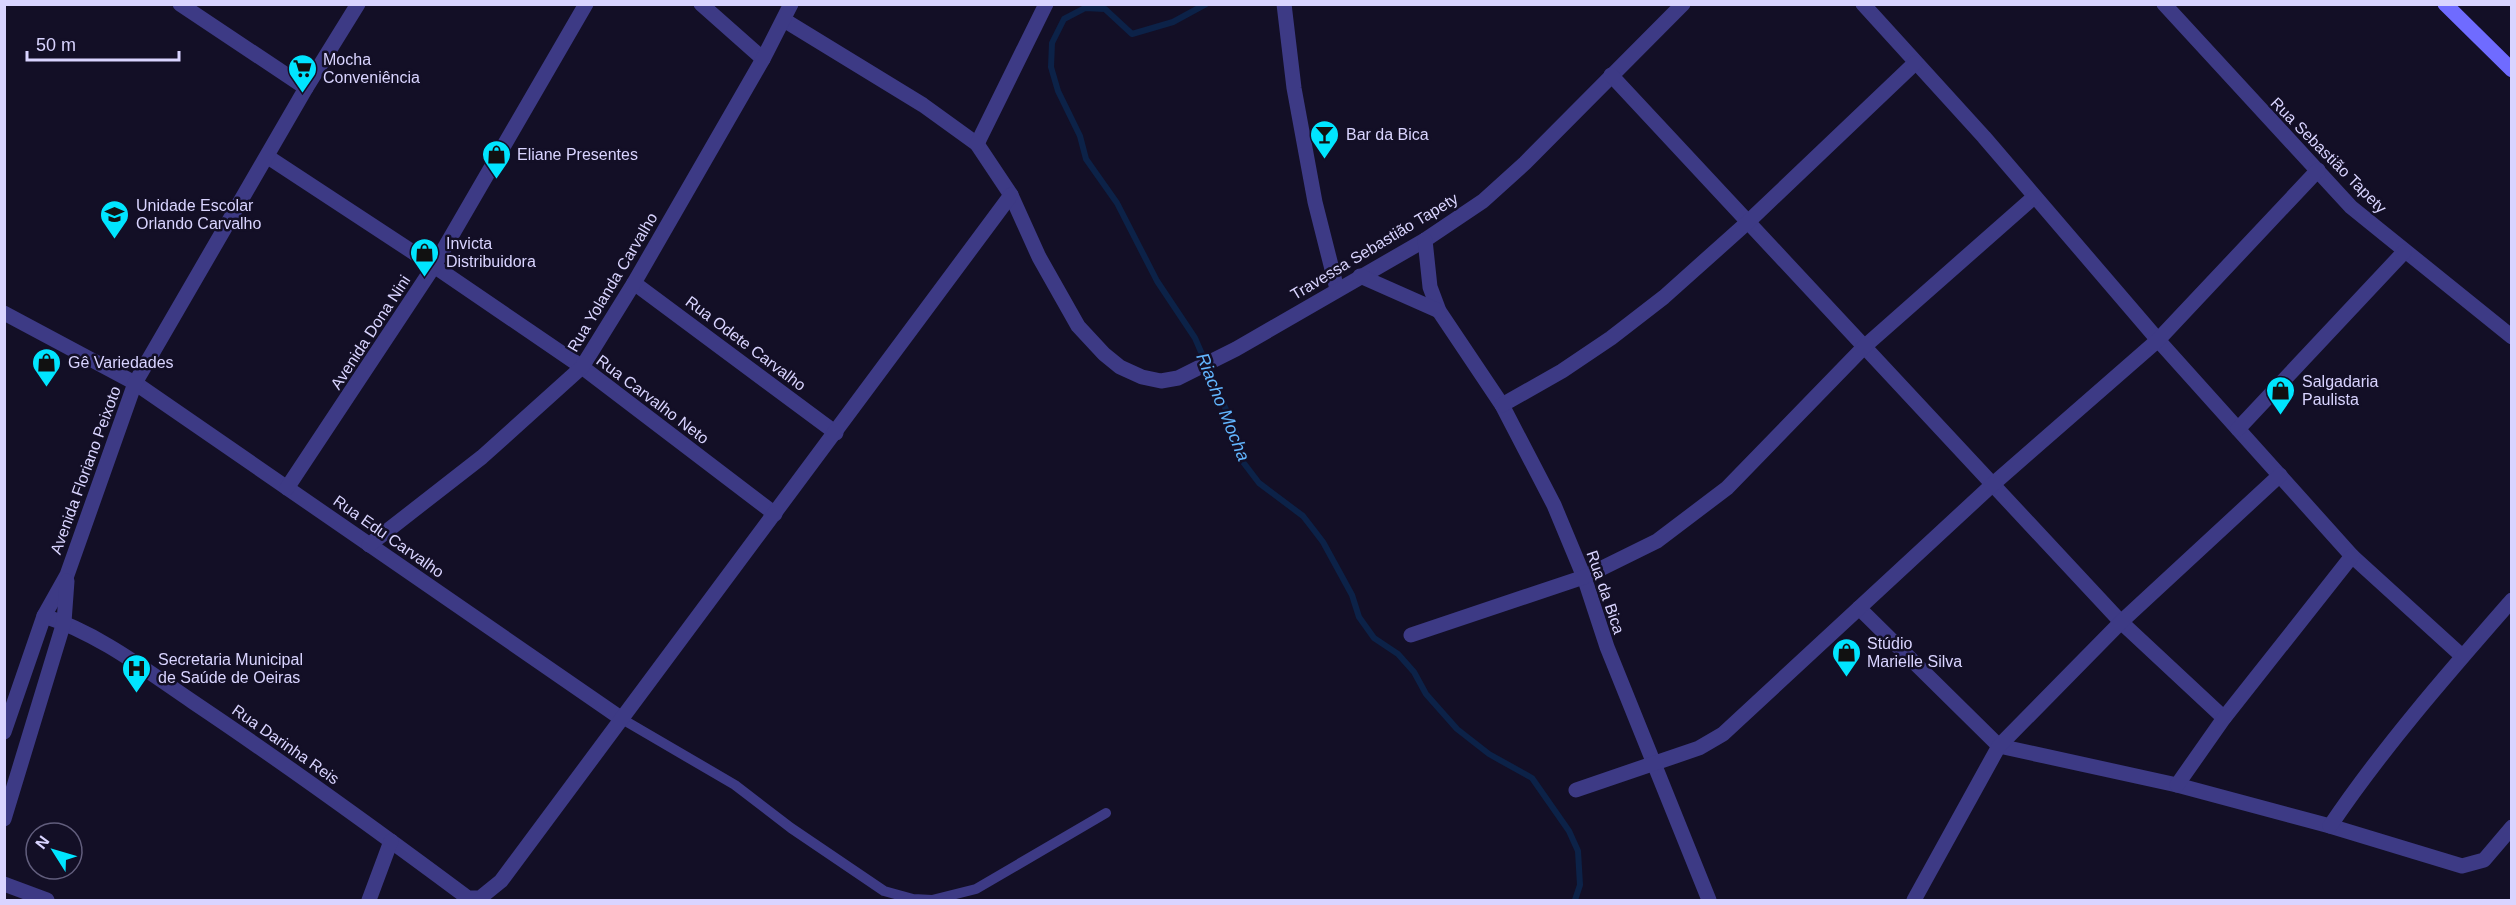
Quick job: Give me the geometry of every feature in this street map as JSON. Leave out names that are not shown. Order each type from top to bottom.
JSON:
[{"type":"main road","points":[[2445,4],[2511,70]]},
{"type":"street","points":[[180,4],[306,88]]},
{"type":"street","name":"Avenida Floriano Peixoto","points":[[4,732],[44,616],[67,575],[135,383],[306,88],[358,4]]},
{"type":"street","name":"Avenida Dona Nini","points":[[287,488],[434,266],[586,4]]},
{"type":"street","points":[[701,4],[763,59]]},
{"type":"street","name":"Rua Yolanda Carvalho","points":[[369,544],[482,457],[557,392],[582,367],[634,283],[763,59],[791,4]]},
{"type":"street","points":[[977,144],[1046,4]]},
{"type":"street","points":[[1284,4],[1294,88],[1315,202],[1337,289]]},
{"type":"street","name":"Travessa Sebastião Tapety","points":[[1011,195],[1039,257],[1078,326],[1104,354],[1120,367],[1142,377],[1161,381],[1178,378],[1236,349],[1425,240],[1483,201],[1525,163],[1683,4]]},
{"type":"street","points":[[1863,4],[1984,137],[2158,340],[2352,556],[2462,656]]},
{"type":"street","name":"Rua Sebastião Tapety","points":[[2164,4],[2226,75],[2351,207],[2511,337]]},
{"type":"street","points":[[622,719],[1011,195],[977,144],[923,105],[784,20]]},
{"type":"street","points":[[1502,405],[1562,371],[1611,338],[1664,297],[1749,221],[1915,63]]},
{"type":"street","points":[[1611,75],[2121,622],[2224,718]]},
{"type":"street","name":"Rua Carvalho Neto","points":[[268,157],[582,367],[775,514]]},
{"type":"street","points":[[1576,790],[1699,748],[1723,734],[1992,485],[2158,340],[2318,170]]},
{"type":"street","points":[[1411,634],[1584,578],[1657,541],[1719,495],[1864,348],[2034,197]]},
{"type":"street","name":"Rua da Bica","points":[[1425,240],[1430,287],[1439,311],[1502,405],[1533,461],[1584,578],[1606,647],[1709,900]]},
{"type":"street","points":[[2238,429],[2404,252]]},
{"type":"street","points":[[1360,276],[1439,311]]},
{"type":"street","name":"Rua Odete Carvalho","points":[[634,283],[836,433]]},
{"type":"street","name":"Rua Edu Carvalho","points":[[4,313],[135,383],[622,719]]},
{"type":"street","points":[[1914,900],[1999,746],[2121,622],[2280,475]]},
{"type":"street","points":[[2177,785],[2224,718],[2352,556]]},
{"type":"street","name":"Avenida Floriano Peixoto","points":[[4,819],[64,622],[67,575]]},
{"type":"street","points":[[2330,826],[2348,799],[2462,656],[2511,600]]},
{"type":"street","points":[[1859,608],[1999,746],[2177,785],[2330,826],[2462,866],[2484,860],[2511,827]]},
{"type":"street","name":"Rua Darinha Reis","points":[[44,616],[64,622],[151,674],[391,841],[468,898],[480,898],[501,881],[622,719]]},
{"type":"street","points":[[369,900],[391,841]]},
{"type":"street","points":[[4,884],[47,900]]},
{"type":"lane","points":[[622,719],[735,785],[799,834],[884,891],[913,899],[932,900],[976,889],[1106,813]]},
{"type":"waterway","name":"Riacho Mocha","points":[[1206,4],[1173,22],[1132,34],[1105,9],[1085,8],[1064,19],[1052,43],[1051,67],[1058,91],[1080,136],[1086,159],[1117,203],[1157,281],[1195,338],[1237,435],[1243,462],[1259,483],[1303,516],[1323,542],[1352,595],[1359,617],[1374,638],[1398,654],[1414,672],[1426,694],[1457,729],[1489,754],[1532,778],[1569,831],[1578,851],[1580,885],[1575,900]]},
{"type":"place","name":"Mocha Conveniência","points":[[302,94]]},
{"type":"place","name":"Bar da Bica","points":[[1325,160]]},
{"type":"place","name":"Eliane Presentes","points":[[496,180]]},
{"type":"place","name":"Unidade Escolar Orlando Carvalho","points":[[115,240]]},
{"type":"place","name":"Invicta Distribuidora","points":[[425,278]]},
{"type":"place","name":"Gê Variedades","points":[[47,388]]},
{"type":"place","name":"Salgadaria Paulista","points":[[2281,416]]},
{"type":"place","name":"Stúdio Marielle Silva","points":[[1846,678]]},
{"type":"place","name":"Secretaria Municipal de Saúde de Oeiras","points":[[137,694]]}]
